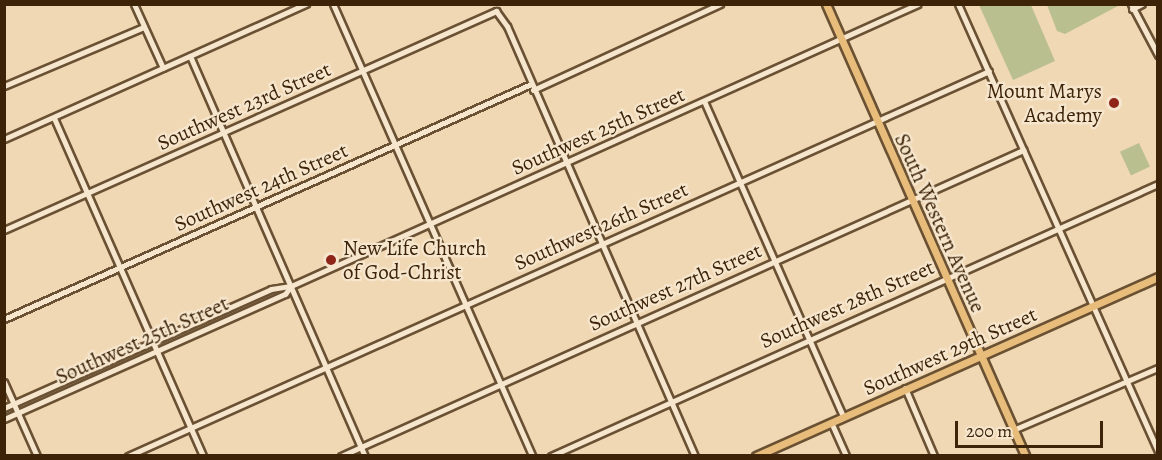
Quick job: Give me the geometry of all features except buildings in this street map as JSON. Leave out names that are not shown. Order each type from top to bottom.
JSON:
[{"type":"main road","name":"South Western Avenue","points":[[826,4],[1024,456]]},
{"type":"main road","name":"Southwest 29th Street","points":[[756,456],[1158,277]]},
{"type":"street","points":[[134,4],[163,68]]},
{"type":"street","points":[[4,139],[306,4]]},
{"type":"street","points":[[333,4],[532,456]]},
{"type":"street","name":"Southwest 24th Street","points":[[4,319],[119,270],[396,144],[720,4]]},
{"type":"street","name":"Southwest 25th Street","points":[[4,408],[271,289],[291,286],[918,4]]},
{"type":"street","points":[[958,4],[1158,452]]},
{"type":"street","points":[[1142,4],[1132,7],[1158,55]]},
{"type":"street","name":"Southwest 23rd Street","points":[[4,230],[496,11],[532,87]]},
{"type":"street","points":[[4,86],[144,27]]},
{"type":"street","points":[[190,56],[365,456]]},
{"type":"street","name":"Southwest 26th Street","points":[[128,456],[989,71]]},
{"type":"street","points":[[532,87],[695,456]]},
{"type":"street","points":[[704,101],[843,416]]},
{"type":"street","points":[[54,118],[202,456]]},
{"type":"street","name":"Southwest 27th Street","points":[[341,456],[1023,150]]},
{"type":"street","name":"Southwest 28th Street","points":[[551,456],[1158,184]]},
{"type":"street","name":"Southwest 25th Street","points":[[4,420],[285,294],[291,286]]},
{"type":"street","points":[[1013,430],[1158,368]]},
{"type":"street","points":[[4,382],[37,456]]},
{"type":"street","points":[[905,388],[934,456]]},
{"type":"street","points":[[831,422],[846,456]]},
{"type":"green space","points":[[1118,4],[1118,6],[1065,34],[1057,31],[1047,5]]},
{"type":"green space","points":[[979,5],[1031,5],[1055,61],[1013,80]]},
{"type":"green space","points":[[1139,143],[1150,167],[1131,175],[1120,152]]},
{"type":"place","name":"Mount Marys Academy","points":[[1114,103]]},
{"type":"place","name":"New Life Church of God-Christ","points":[[331,260]]}]
